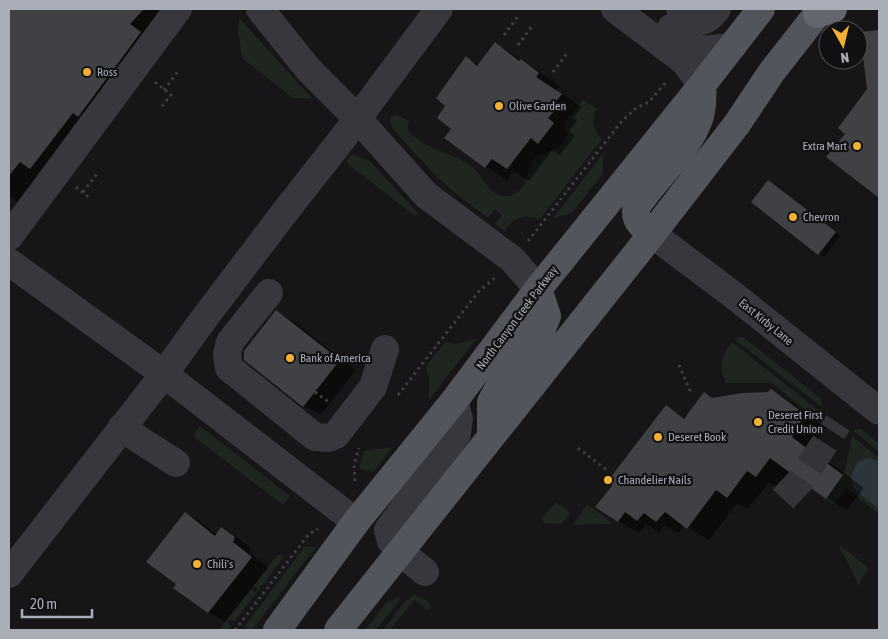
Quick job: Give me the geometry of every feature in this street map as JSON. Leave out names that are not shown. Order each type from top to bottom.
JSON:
[{"type":"main road","name":"North Canyon Creek Parkway","points":[[277,630],[356,522],[454,401],[538,289],[702,86],[761,9]]},
{"type":"main road","points":[[338,630],[652,234],[737,124],[771,73],[824,10]]},
{"type":"main road","points":[[652,234],[639,224],[635,212],[637,206],[686,143],[698,123],[703,102],[702,86]]},
{"type":"main road","points":[[491,437],[491,402],[501,384],[541,331],[547,316],[538,289]]},
{"type":"street","points":[[9,237],[178,9]]},
{"type":"street","points":[[260,9],[308,69],[358,119],[426,195],[514,260],[538,289]]},
{"type":"street","points":[[9,574],[164,374],[439,9]]},
{"type":"street","points":[[615,9],[684,61],[702,86]]},
{"type":"street","points":[[646,9],[699,50],[732,47]]},
{"type":"street","points":[[680,9],[695,20],[704,21],[710,18],[717,9]]},
{"type":"street","name":"East Kirby Lane","points":[[652,234],[732,294],[879,411]]},
{"type":"street","points":[[9,262],[164,374],[356,522]]},
{"type":"street","points":[[270,293],[230,342],[227,354],[229,368],[314,437],[328,438],[336,436],[373,387],[385,349]]},
{"type":"street","points":[[424,572],[391,541],[388,530],[457,434],[458,419],[454,401]]},
{"type":"street","points":[[121,428],[176,463]]},
{"type":"path","points":[[504,35],[518,16]]},
{"type":"path","points":[[518,45],[532,26]]},
{"type":"path","points":[[553,72],[568,52]]},
{"type":"path","points":[[164,90],[178,70]]},
{"type":"path","points":[[525,245],[622,121],[636,108],[648,102],[672,75]]},
{"type":"path","points":[[152,80],[171,95],[162,106]]},
{"type":"path","points":[[83,192],[98,174]]},
{"type":"path","points":[[398,396],[479,291],[502,273]]},
{"type":"path","points":[[679,365],[691,393]]},
{"type":"path","points":[[315,392],[332,404]]},
{"type":"path","points":[[355,482],[354,465],[359,447],[364,440]]},
{"type":"path","points":[[578,448],[608,471]]},
{"type":"path","points":[[235,630],[309,534],[321,528]]},
{"type":"shaded area","points":[[239,18],[313,99],[293,98],[242,58],[238,30]]},
{"type":"shaded area","points":[[583,100],[597,109],[593,121],[596,132],[602,139],[539,220],[529,217],[519,218],[511,223],[505,232],[495,224],[502,215],[495,209],[488,218],[454,192],[435,175],[393,129],[390,121],[392,116],[398,115],[410,122],[408,130],[414,137],[471,166],[495,193],[501,196],[508,196],[521,190],[524,186],[535,157],[550,152],[562,144],[567,134],[564,123]]},
{"type":"shaded area","points":[[606,150],[603,158],[603,173],[572,213],[553,218]]},
{"type":"shaded area","points":[[352,154],[370,161],[418,213],[415,216],[348,164],[347,160]]},
{"type":"shaded area","points":[[743,337],[819,397],[822,401],[822,407],[735,340]]},
{"type":"shaded area","points":[[476,339],[429,400],[429,379],[426,367],[445,342],[456,344]]},
{"type":"shaded area","points":[[732,342],[819,411],[814,417],[772,383],[726,383],[721,367],[725,352]]},
{"type":"shaded area","points":[[200,426],[290,496],[283,505],[193,436]]},
{"type":"shaded area","points":[[861,429],[879,444],[879,452],[855,432],[854,430]]},
{"type":"shaded area","points":[[852,436],[879,458],[879,514],[846,488],[836,503],[826,499],[845,472]]},
{"type":"shaded area","points":[[393,447],[373,472],[359,468],[364,451]]},
{"type":"shaded area","points":[[870,458],[879,462],[879,509],[853,488],[851,475],[859,461]]},
{"type":"shaded area","points":[[556,502],[571,513],[561,524],[544,523],[542,518]]},
{"type":"shaded area","points":[[587,504],[613,524],[573,525]]},
{"type":"shaded area","points":[[305,546],[316,547],[252,630],[247,630],[245,626]]},
{"type":"shaded area","points":[[841,546],[869,568],[859,586],[839,548]]},
{"type":"shaded area","points":[[277,555],[284,557],[234,622],[231,619],[227,623],[231,626],[228,630],[219,630],[251,589],[255,592],[258,589],[254,586]]},
{"type":"shaded area","points":[[414,595],[427,601],[431,608],[427,610],[414,600],[390,630],[383,630],[404,603]]},
{"type":"shaded area","points":[[400,596],[399,601],[376,630],[365,630],[386,603]]},
{"type":"building","points":[[9,9],[144,9],[130,24],[141,32],[78,117],[73,113],[30,169],[20,162],[9,176]]},
{"type":"building","name":"Extra Mart","points":[[879,30],[879,198],[826,157],[845,134],[838,128],[867,89],[865,70],[868,70],[868,31]]},
{"type":"building","name":"Olive Garden","points":[[495,42],[519,61],[521,59],[539,73],[536,77],[562,94],[553,105],[557,108],[548,118],[554,123],[538,144],[531,138],[507,169],[492,159],[485,168],[444,138],[451,129],[437,118],[445,106],[436,98],[466,56],[477,66]]},
{"type":"building","name":"Chevron","points":[[768,180],[836,232],[818,255],[751,202]]},
{"type":"building","name":"Bank of America","points":[[276,310],[340,360],[303,407],[244,360],[244,351]]},
{"type":"building","points":[[771,389],[806,415],[795,429],[797,430],[792,437],[843,475],[826,499],[770,458],[756,477],[747,471],[727,498],[716,490],[687,529],[665,512],[656,522],[644,513],[637,521],[625,512],[618,522],[595,507],[612,486],[607,482],[666,405],[684,419],[704,392],[712,398],[742,393],[768,392]]},
{"type":"building","name":"Chili's","points":[[185,512],[215,536],[221,527],[235,537],[233,542],[252,557],[208,613],[173,588],[176,584],[146,562]]},
{"type":"tunnel","points":[[783,499],[800,481],[838,423]]},
{"type":"place","name":"Ross","points":[[87,72]]},
{"type":"place","name":"Olive Garden","points":[[499,106]]},
{"type":"place","name":"Extra Mart","points":[[857,146]]},
{"type":"place","name":"Chevron","points":[[793,217]]},
{"type":"place","name":"Bank of America","points":[[290,358]]},
{"type":"place","name":"Deseret First Credit Union","points":[[758,422]]},
{"type":"place","name":"Deseret Book","points":[[658,437]]},
{"type":"place","name":"Chandelier Nails","points":[[608,480]]},
{"type":"place","name":"Chili's","points":[[197,564]]}]
